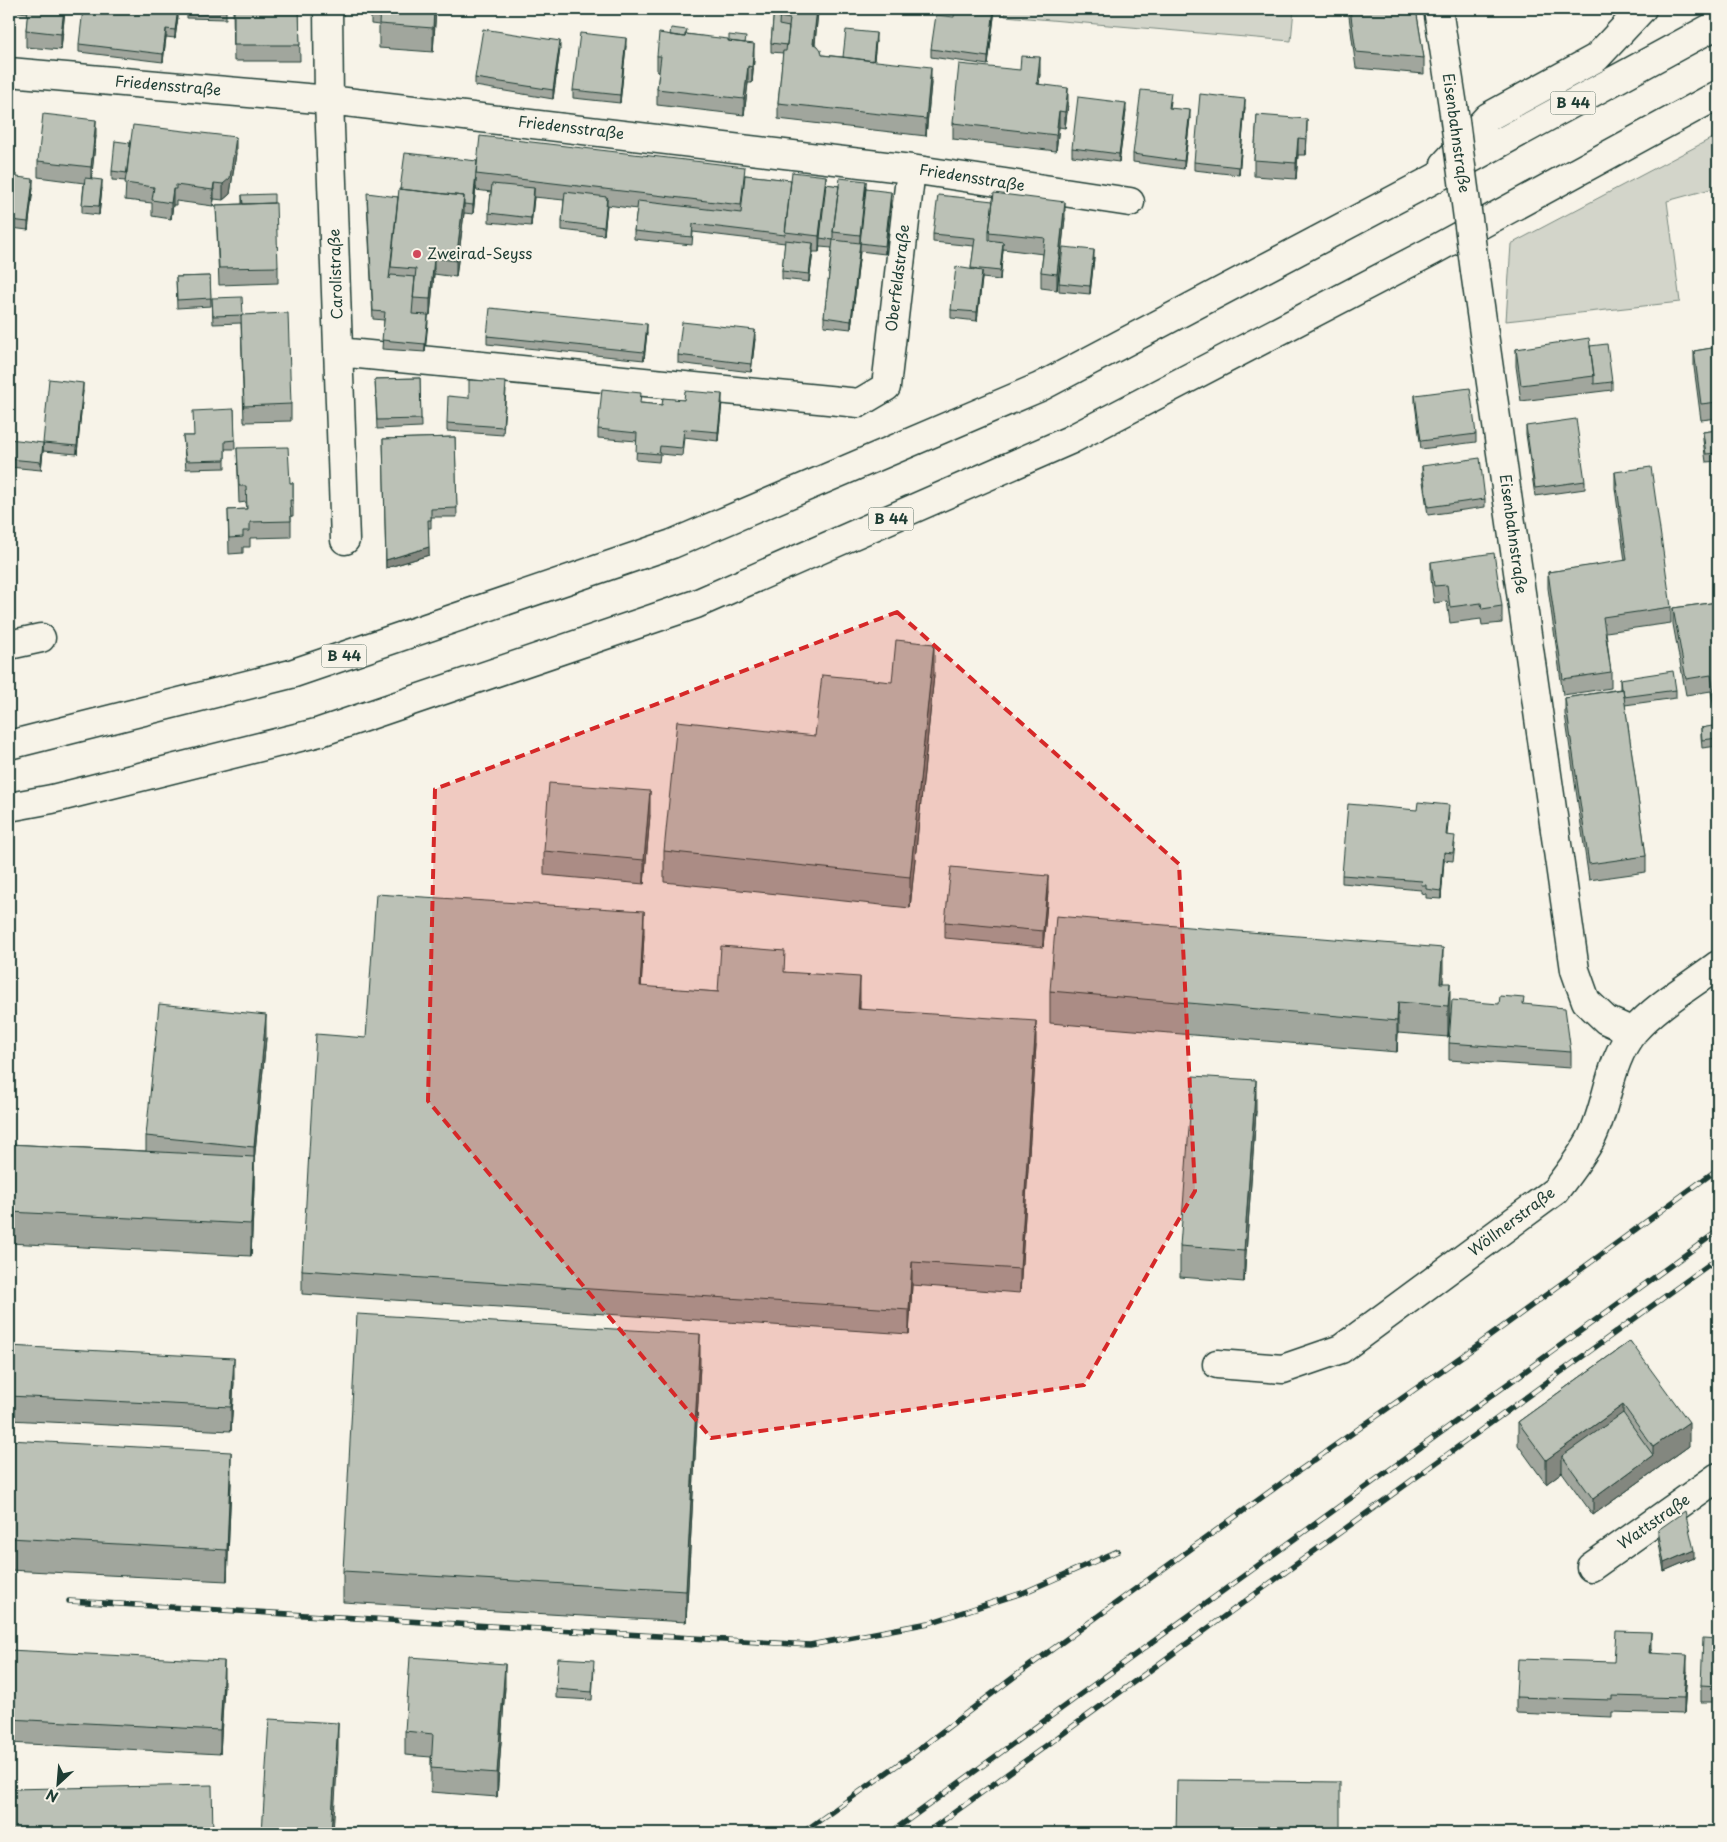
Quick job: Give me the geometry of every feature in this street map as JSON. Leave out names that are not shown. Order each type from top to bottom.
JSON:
[{"type":"main road","name":"Carolistraße","points":[[328,9],[329,100],[345,540]]},
{"type":"main road","name":"Eisenbahnstraße","points":[[1438,9],[1575,970],[1586,1001],[1606,1020],[1633,1032]]},
{"type":"main road","points":[[1428,182],[1488,117],[1596,58],[1642,9]]},
{"type":"main road","name":"B 44","points":[[9,746],[291,674],[672,544],[1040,387],[1428,182],[1718,24]]},
{"type":"main road","name":"Friedensstraße","points":[[9,72],[329,100],[911,169],[1130,202]]},
{"type":"main road","name":"B 44","points":[[9,807],[52,800],[320,732],[696,604],[1070,440],[1432,251],[1718,95]]},
{"type":"main road","name":"Oberfeldstraße","points":[[338,352],[859,403],[886,387],[911,169]]},
{"type":"main road","points":[[9,645],[41,638]]},
{"type":"main road","name":"Wöllnerstraße","points":[[1217,1364],[1283,1370],[1341,1349],[1555,1191],[1592,1136],[1618,1058],[1633,1032],[1653,1013],[1718,965]]},
{"type":"main road","name":"Wattstraße","points":[[1591,1567],[1718,1477]]},
{"type":"highlighted area","points":[[897,612],[1179,864],[1195,1191],[1084,1385],[711,1438],[428,1101],[435,789]]},
{"type":"shaded area","points":[[1006,9],[1294,9],[1291,41],[1005,16]]},
{"type":"shaded area","points":[[1718,135],[1718,187],[1667,201],[1680,302],[1506,321],[1511,244]]},
{"type":"building","points":[[28,9],[64,9],[61,34],[26,30]]},
{"type":"building","points":[[83,9],[178,9],[175,30],[166,29],[163,54],[79,44]]},
{"type":"building","points":[[226,9],[226,11],[187,10]]},
{"type":"building","points":[[234,9],[299,9],[300,45],[234,45]]},
{"type":"building","points":[[380,9],[434,9],[433,28],[379,24]]},
{"type":"building","points":[[774,9],[780,9],[779,25],[789,27],[787,45],[771,43]]},
{"type":"building","points":[[780,9],[817,9],[813,44],[818,46],[822,55],[931,67],[926,119],[778,103],[783,51],[786,51],[790,19],[779,17]]},
{"type":"building","points":[[955,9],[994,9],[988,57],[931,49],[936,15],[954,17]]},
{"type":"building","points":[[1350,9],[1416,9],[1424,58],[1356,52]]},
{"type":"building","points":[[671,28],[687,30],[685,37],[670,35]]},
{"type":"building","points":[[483,29],[560,41],[553,90],[475,78]]},
{"type":"building","points":[[846,30],[876,33],[873,61],[843,57]]},
{"type":"building","points":[[580,33],[626,38],[620,95],[573,90]]},
{"type":"building","points":[[659,33],[685,37],[685,34],[754,44],[752,67],[748,66],[744,99],[657,89],[661,56],[657,56]]},
{"type":"building","points":[[729,35],[746,37],[745,43],[729,41]]},
{"type":"building","points":[[1021,56],[1040,57],[1037,84],[1068,88],[1065,112],[1059,111],[1056,135],[953,123],[959,64],[1020,70]]},
{"type":"building","points":[[1141,90],[1171,93],[1169,108],[1190,110],[1184,161],[1133,154]]},
{"type":"building","points":[[1200,94],[1245,99],[1239,167],[1194,162]]},
{"type":"building","points":[[1078,97],[1126,103],[1119,154],[1072,148]]},
{"type":"building","points":[[43,114],[96,120],[91,167],[38,161]]},
{"type":"building","points":[[1257,115],[1307,119],[1306,139],[1298,138],[1296,163],[1254,160]]},
{"type":"building","points":[[133,125],[236,137],[230,178],[223,184],[214,183],[213,190],[176,185],[176,189],[173,189],[171,203],[152,200],[154,187],[125,183]]},
{"type":"building","points":[[480,136],[745,167],[741,205],[476,174]]},
{"type":"building","points":[[115,141],[130,143],[127,173],[112,171]]},
{"type":"building","points":[[405,153],[477,161],[473,205],[464,204],[464,196],[400,189]]},
{"type":"building","points":[[792,172],[826,176],[819,236],[785,232]]},
{"type":"building","points":[[9,174],[33,179],[28,222],[11,220],[9,242]]},
{"type":"building","points":[[745,175],[791,180],[785,235],[693,224],[692,237],[634,231],[638,201],[741,213]]},
{"type":"building","points":[[85,178],[102,180],[99,206],[82,205]]},
{"type":"building","points":[[840,178],[866,181],[860,235],[833,232]]},
{"type":"building","points":[[492,184],[534,188],[531,218],[489,213]]},
{"type":"building","points":[[826,184],[839,186],[833,240],[820,238]]},
{"type":"building","points":[[399,189],[464,196],[456,261],[434,258],[430,299],[413,298],[416,269],[391,267]]},
{"type":"building","points":[[866,189],[891,192],[885,246],[860,243]]},
{"type":"building","points":[[565,192],[607,197],[604,227],[562,222]]},
{"type":"building","points":[[367,193],[398,197],[389,279],[391,275],[415,277],[412,314],[428,315],[425,344],[382,340],[385,312],[373,311]]},
{"type":"building","points":[[994,193],[1065,202],[1057,274],[1041,272],[1045,238],[989,232]]},
{"type":"building","points":[[274,194],[274,203],[243,204],[242,195]]},
{"type":"building","points":[[938,195],[993,201],[989,240],[1003,242],[1000,271],[971,268],[975,238],[933,234]]},
{"type":"building","points":[[276,203],[278,267],[219,268],[216,205]]},
{"type":"building","points":[[785,240],[813,243],[809,274],[782,271]]},
{"type":"building","points":[[833,240],[860,243],[851,321],[824,317]]},
{"type":"building","points":[[1063,247],[1094,250],[1090,286],[1059,283]]},
{"type":"building","points":[[956,267],[982,271],[977,312],[951,310]]},
{"type":"building","points":[[210,276],[211,298],[177,300],[176,277]]},
{"type":"building","points":[[242,297],[243,315],[213,316],[212,298]]},
{"type":"building","points":[[490,308],[647,324],[644,352],[487,336]]},
{"type":"building","points":[[288,313],[291,404],[244,406],[241,315]]},
{"type":"building","points":[[682,322],[755,330],[751,364],[678,355]]},
{"type":"building","points":[[1589,338],[1594,376],[1521,385],[1516,349]]},
{"type":"building","points":[[1607,344],[1612,382],[1594,384],[1590,346]]},
{"type":"building","points":[[1718,347],[1718,402],[1701,404],[1694,351]]},
{"type":"building","points":[[420,378],[421,419],[377,420],[375,379]]},
{"type":"building","points":[[49,379],[83,383],[77,446],[43,443]]},
{"type":"building","points":[[469,380],[506,382],[503,427],[447,423],[448,396],[469,398]]},
{"type":"building","points":[[1470,388],[1476,434],[1421,441],[1415,395]]},
{"type":"building","points":[[602,389],[641,393],[640,403],[662,405],[663,398],[684,400],[685,391],[722,394],[718,432],[684,429],[682,448],[660,446],[659,454],[636,452],[637,433],[598,429]]},
{"type":"building","points":[[234,409],[235,440],[225,441],[225,460],[186,461],[183,436],[194,436],[193,411]]},
{"type":"building","points":[[1576,419],[1585,481],[1535,488],[1526,426]]},
{"type":"building","points":[[1718,430],[1718,453],[1706,454],[1703,432]]},
{"type":"building","points":[[455,437],[457,508],[431,509],[431,520],[428,520],[429,547],[386,560],[383,439]]},
{"type":"building","points":[[9,439],[43,443],[41,462],[9,459]]},
{"type":"building","points":[[288,447],[290,483],[293,483],[293,500],[290,500],[291,521],[250,522],[250,531],[243,531],[243,537],[229,538],[228,510],[247,509],[246,486],[239,486],[237,448]]},
{"type":"building","points":[[1480,458],[1485,499],[1428,507],[1422,466]]},
{"type":"building","points":[[1651,467],[1671,607],[1603,617],[1611,672],[1563,679],[1548,572],[1627,560],[1615,472]]},
{"type":"building","points":[[1494,553],[1502,606],[1482,609],[1481,603],[1450,607],[1447,585],[1434,586],[1431,562]]},
{"type":"building","points":[[1718,602],[1718,718],[1711,675],[1686,679],[1673,608]]},
{"type":"building","points":[[896,640],[934,644],[910,877],[664,851],[677,721],[815,736],[822,675],[892,682]]},
{"type":"building","points":[[1673,671],[1676,690],[1624,697],[1620,679]]},
{"type":"building","points":[[1623,689],[1646,856],[1589,864],[1565,698]]},
{"type":"building","points":[[1718,725],[1718,738],[1702,740],[1701,728]]},
{"type":"building","points":[[549,783],[650,791],[644,860],[544,851]]},
{"type":"building","points":[[1418,802],[1449,805],[1446,835],[1455,836],[1453,853],[1444,852],[1441,891],[1426,889],[1426,885],[1421,885],[1422,881],[1342,875],[1348,804],[1417,810]]},
{"type":"building","points":[[951,867],[1048,876],[1043,931],[945,922]]},
{"type":"building","points":[[376,894],[644,911],[640,986],[718,992],[721,946],[785,951],[784,972],[860,977],[858,1009],[1036,1021],[1020,1269],[912,1262],[909,1310],[302,1270],[316,1034],[366,1038]]},
{"type":"building","points":[[1056,916],[1443,948],[1440,983],[1450,983],[1448,1006],[1398,1002],[1397,1021],[1050,991]]},
{"type":"building","points":[[1500,996],[1524,998],[1523,1004],[1565,1008],[1571,1052],[1449,1043],[1452,1000],[1499,1004]]},
{"type":"building","points":[[159,1004],[266,1015],[254,1147],[146,1136]]},
{"type":"building","points":[[1193,1076],[1256,1080],[1244,1251],[1180,1246]]},
{"type":"building","points":[[9,1144],[254,1157],[251,1224],[9,1212]]},
{"type":"building","points":[[357,1314],[700,1334],[686,1591],[343,1571]]},
{"type":"building","points":[[1630,1341],[1689,1422],[1653,1447],[1623,1405],[1546,1460],[1518,1422]]},
{"type":"building","points":[[9,1346],[234,1358],[231,1407],[9,1396]]},
{"type":"building","points":[[1623,1413],[1653,1455],[1593,1499],[1562,1456]]},
{"type":"building","points":[[9,1440],[231,1452],[227,1550],[9,1538]]},
{"type":"building","points":[[1685,1511],[1694,1550],[1664,1563],[1658,1530]]},
{"type":"building","points":[[1616,1631],[1651,1632],[1649,1653],[1687,1655],[1684,1698],[1612,1696],[1612,1700],[1516,1697],[1518,1659],[1614,1662]]},
{"type":"building","points":[[1703,1638],[1718,1639],[1718,1686],[1701,1685]]},
{"type":"building","points":[[9,1650],[224,1661],[220,1730],[9,1719]]},
{"type":"building","points":[[410,1657],[505,1664],[497,1773],[431,1768],[433,1734],[405,1731]]},
{"type":"building","points":[[558,1658],[594,1660],[592,1692],[556,1689]]},
{"type":"building","points":[[269,1719],[338,1723],[331,1833],[262,1833]]},
{"type":"building","points":[[1177,1780],[1340,1782],[1340,1833],[1176,1833]]},
{"type":"building","points":[[212,1785],[213,1833],[9,1833],[9,1789]]},
{"type":"railway","points":[[802,1833],[910,1756],[1014,1677],[1290,1477],[1475,1347],[1718,1169]]},
{"type":"railway","points":[[890,1833],[1718,1231]]},
{"type":"railway","points":[[926,1833],[1718,1258]]},
{"type":"railway","points":[[69,1601],[810,1645],[929,1623],[1025,1592],[1118,1551]]},
{"type":"place","name":"Zweirad-Seyss","points":[[417,254]]}]
